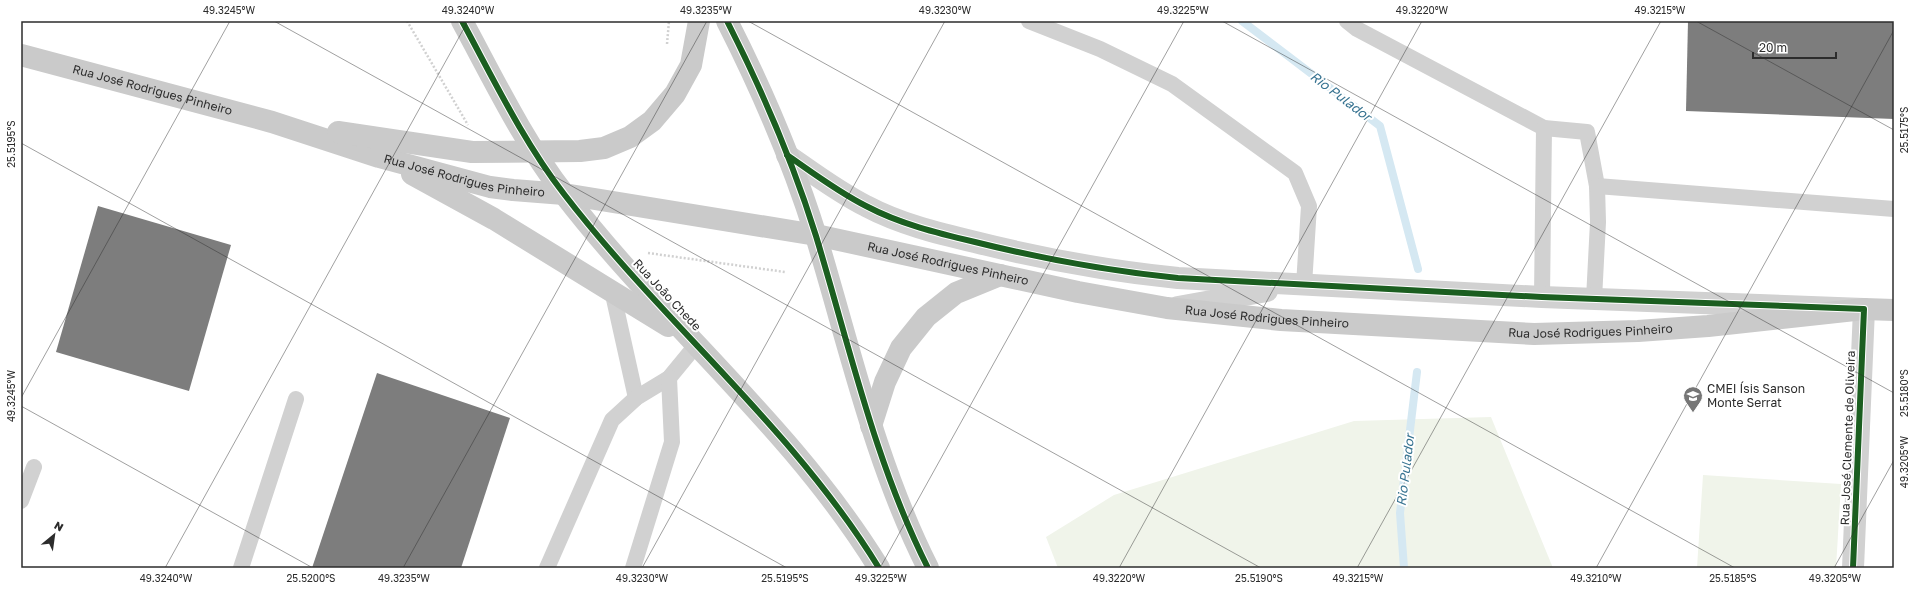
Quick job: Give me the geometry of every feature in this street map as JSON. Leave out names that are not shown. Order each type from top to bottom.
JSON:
[{"type":"main road","name":"Rua João Chede","points":[[462,21],[533,151],[564,194],[622,264],[697,344],[807,467],[838,508],[879,568]]},
{"type":"main road","points":[[272,122],[472,152],[580,151],[604,148],[630,137],[652,121],[675,94],[691,65],[699,21]]},
{"type":"main road","points":[[727,21],[746,59],[787,155],[816,235],[871,426],[893,489],[928,568]]},
{"type":"main road","name":"Rua José Rodrigues Pinheiro","points":[[21,55],[272,122],[379,156],[490,187],[564,194],[816,235],[1078,292],[1167,308],[1281,320],[1493,333],[1534,334],[1623,332],[1708,326],[1864,309],[1894,310]]},
{"type":"main road","points":[[379,156],[494,219],[612,290],[697,344]]},
{"type":"main road","points":[[871,426],[884,382],[901,348],[926,316],[956,293],[1000,275]]},
{"type":"street","points":[[787,155],[843,193],[901,222],[940,234],[1042,258],[1126,273],[1304,285],[1594,299],[1864,309]]},
{"type":"street","points":[[1167,308],[1304,285]]},
{"type":"street","name":"Rua José Clemente de Oliveira","points":[[1853,568],[1864,309]]},
{"type":"lane","points":[[1029,21],[1100,49],[1172,84],[1295,173],[1309,206],[1304,285]]},
{"type":"lane","points":[[1347,21],[1358,29],[1544,128],[1587,132],[1597,186],[1598,222],[1594,299]]},
{"type":"lane","points":[[1542,296],[1544,128]]},
{"type":"lane","points":[[1597,186],[1894,209]]},
{"type":"lane","points":[[612,290],[636,398]]},
{"type":"lane","points":[[547,568],[612,420],[636,398],[669,378],[697,344]]},
{"type":"lane","points":[[633,568],[672,442],[669,378]]},
{"type":"lane","points":[[241,568],[296,399]]},
{"type":"lane","points":[[21,501],[34,467]]},
{"type":"path","points":[[408,21],[471,131]]},
{"type":"path","points":[[667,47],[669,21]]},
{"type":"path","points":[[647,253],[785,272]]},
{"type":"shaded area","points":[[1491,417],[1553,568],[1058,568],[1046,537],[1114,495],[1354,421]]},
{"type":"shaded area","points":[[1703,475],[1841,484],[1836,568],[1697,568]]},
{"type":"building","points":[[1688,21],[1894,21],[1894,119],[1686,111]]},
{"type":"building","points":[[98,206],[231,245],[189,391],[56,352]]},
{"type":"building","points":[[377,373],[510,418],[461,568],[312,568]]},
{"type":"waterway","name":"Rio Pulador","points":[[1242,21],[1380,126],[1418,269]]},
{"type":"waterway","name":"Rio Pulador","points":[[1404,568],[1400,513],[1417,372]]},
{"type":"cycle path","points":[[462,21],[522,132],[549,174],[564,194],[643,288],[727,377],[808,469],[845,517],[879,568]]},
{"type":"cycle path","points":[[727,21],[776,127],[807,208],[878,446],[909,528],[928,568]]},
{"type":"cycle path","points":[[787,155],[856,201],[905,223],[947,235],[1026,254],[1126,272],[1178,278],[1542,297],[1864,309],[1853,568]]},
{"type":"place","name":"CMEI Ísis Sanson Monte Serrat","points":[[1693,413]]}]
